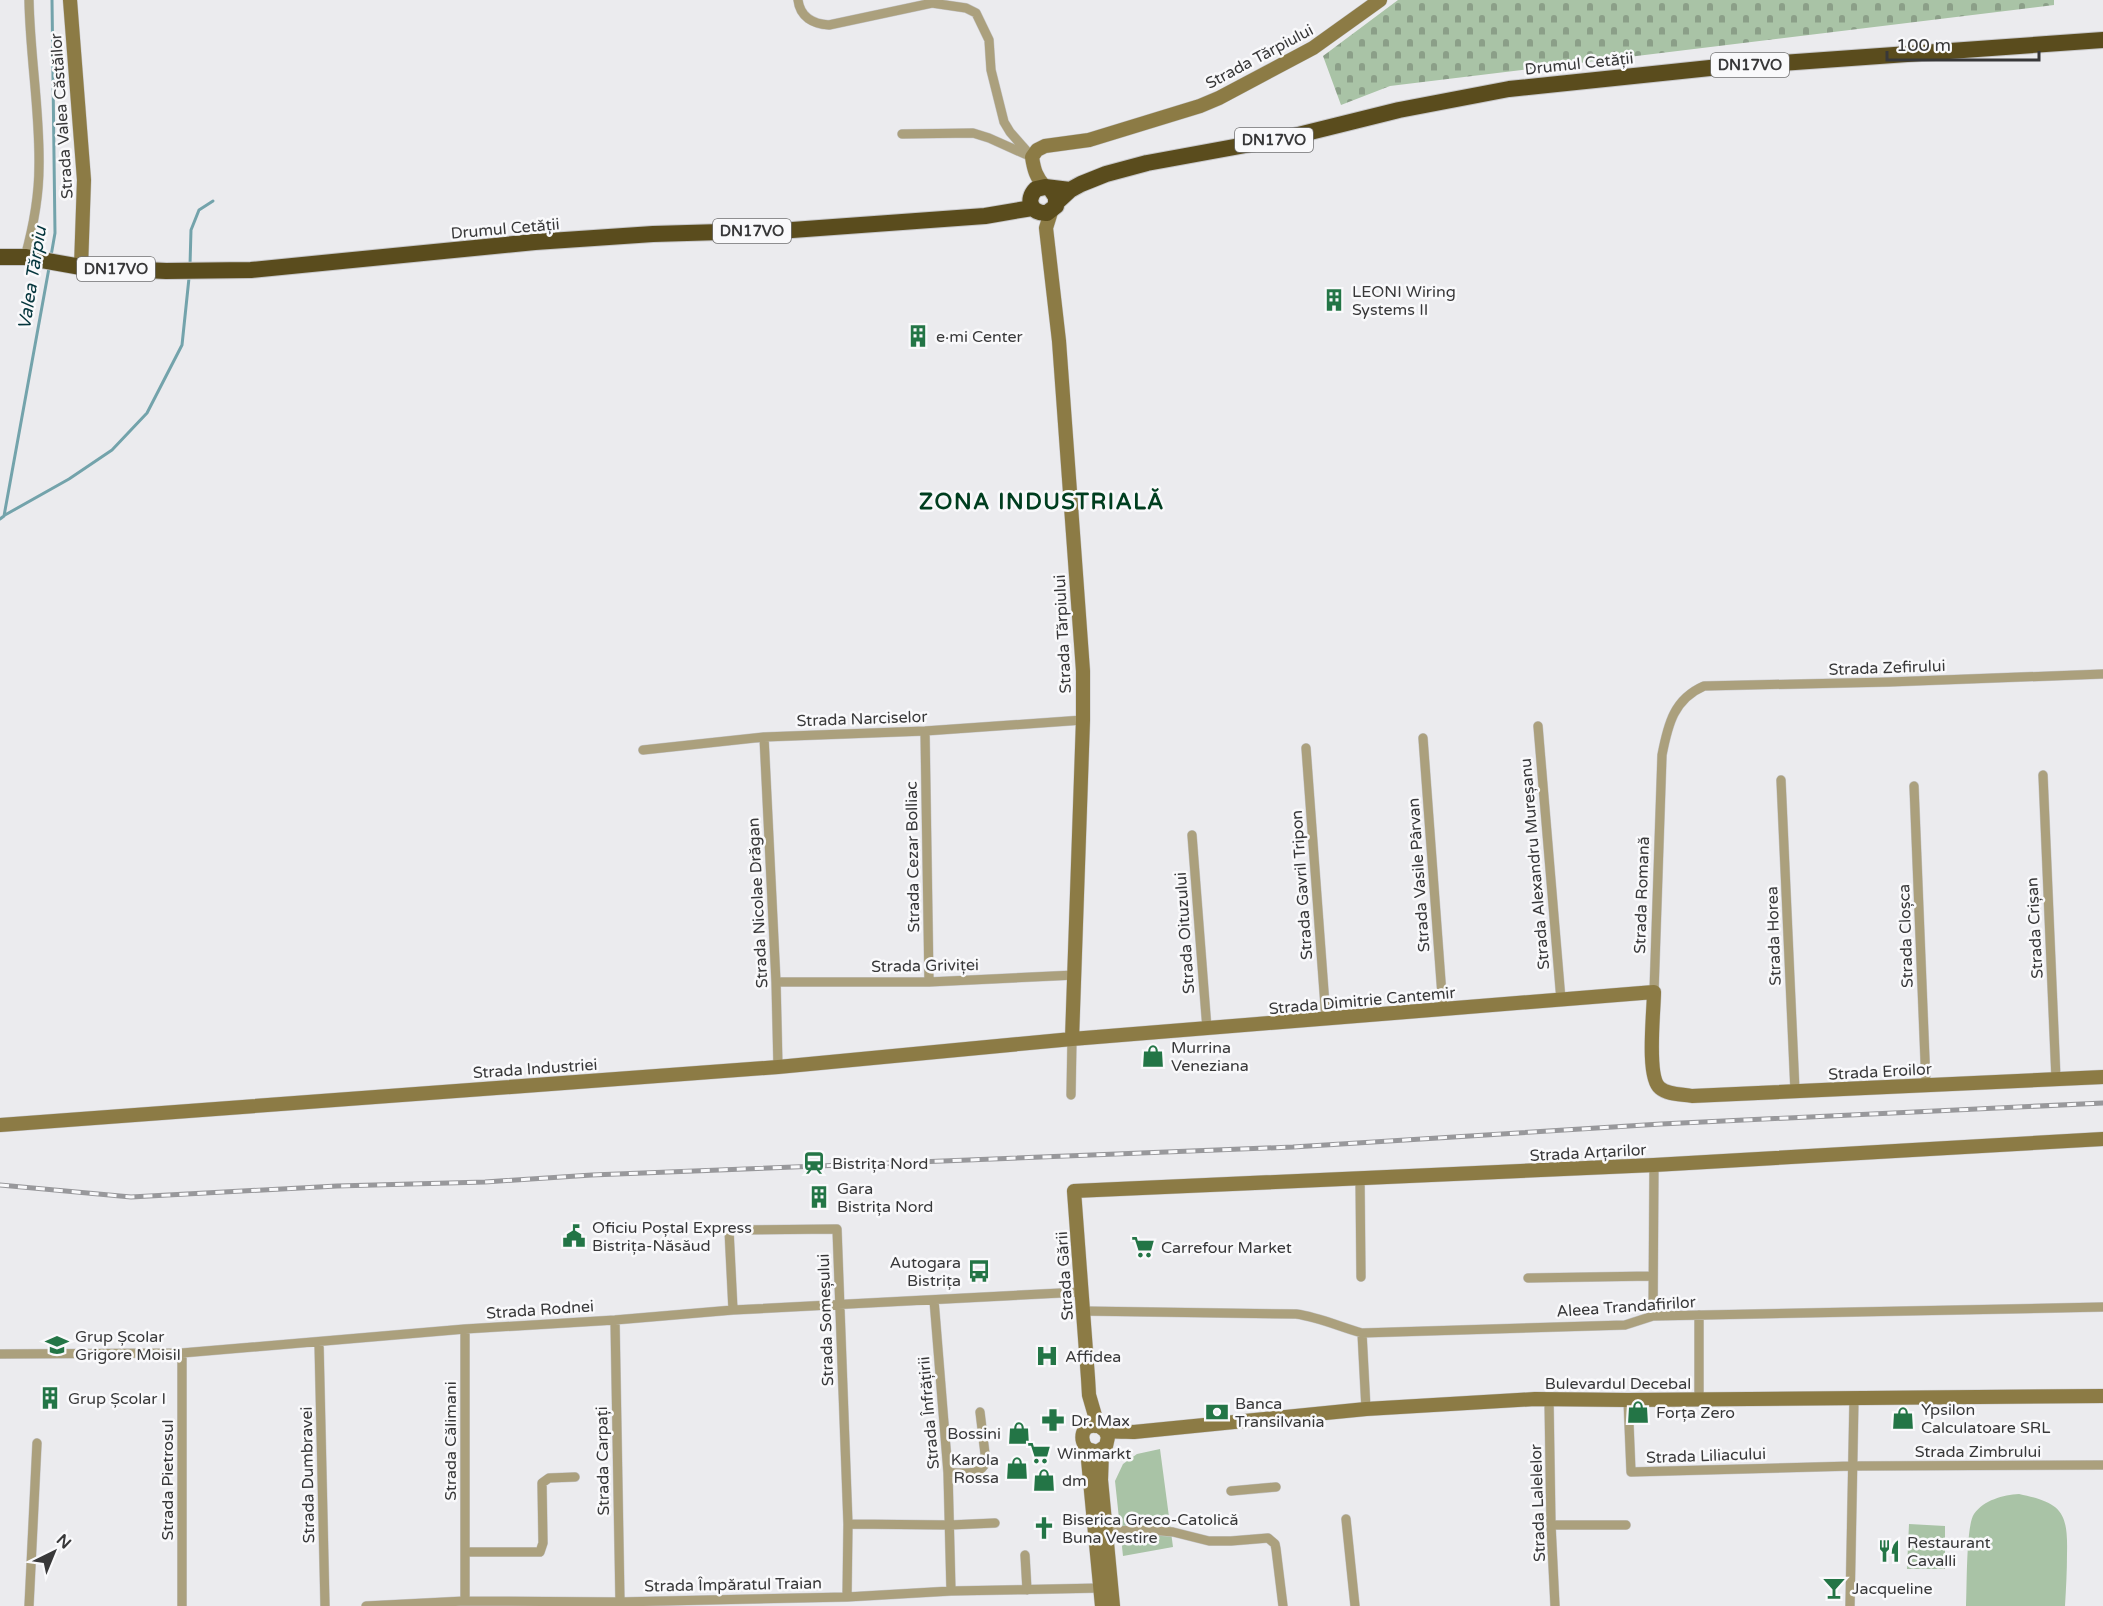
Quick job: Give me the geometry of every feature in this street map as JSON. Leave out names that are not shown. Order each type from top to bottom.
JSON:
[{"type":"highway","name":"Drumul Cetății","points":[[0,257],[25,257],[74,265],[166,271],[251,270],[653,234],[792,230],[974,217],[1014,210],[1040,193],[1070,190],[1106,174],[1147,163],[1294,136],[1399,110],[1509,89],[1710,68],[2103,40]]},
{"type":"street","points":[[25,257],[32,230],[39,168],[38,116],[29,0]]},
{"type":"street","name":"Strada Valea Căstăilor","points":[[70,0],[84,180],[74,265]]},
{"type":"street","points":[[798,0],[799,8],[806,17],[817,24],[829,25],[932,3],[966,8],[976,13],[989,40],[991,70],[1004,122],[1040,193]]},
{"type":"street","name":"Strada Tărpiului","points":[[1072,1039],[1083,671],[1060,352],[1040,193],[1037,150],[1045,146],[1089,140],[1145,124],[1219,98],[1313,48],[1380,0]]},
{"type":"street","points":[[902,134],[973,133],[989,138],[1040,193]]},
{"type":"street","name":"Strada Zefirului","points":[[1678,704],[1690,692],[1704,686],[2103,674]]},
{"type":"street","name":"Strada Romană","points":[[1659,1088],[1654,1079],[1652,1059],[1662,755],[1678,704]]},
{"type":"street","name":"Strada Narciselor","points":[[643,750],[764,737],[925,731],[1083,720]]},
{"type":"street","name":"Strada Alexandru Mureșanu","points":[[1538,726],[1561,1000]]},
{"type":"street","name":"Strada Cezar Bolliac","points":[[925,731],[929,982]]},
{"type":"street","name":"Strada Nicolae Drăgan","points":[[764,737],[778,1066]]},
{"type":"street","name":"Strada Vasile Pârvan","points":[[1423,738],[1443,1010]]},
{"type":"street","name":"Strada Gavril Tripon","points":[[1306,748],[1326,1019]]},
{"type":"street","name":"Strada Crișan","points":[[2043,775],[2056,1079]]},
{"type":"street","name":"Strada Horea","points":[[1781,780],[1795,1091]]},
{"type":"street","name":"Strada Cloșca","points":[[1914,786],[1926,1085]]},
{"type":"street","name":"Strada Oituzului","points":[[1192,835],[1207,1029]]},
{"type":"street","name":"Strada Griviței","points":[[776,982],[929,982],[1075,975]]},
{"type":"street","name":"Strada Dimitrie Cantemir","points":[[1072,1039],[1654,992]]},
{"type":"street","points":[[1071,1095],[1072,1039]]},
{"type":"street","name":"Strada Industriei","points":[[0,1125],[778,1066],[1072,1039]]},
{"type":"street","name":"Strada Eroilor","points":[[1659,1088],[1670,1093],[1692,1096],[2103,1077]]},
{"type":"street","name":"Strada Arțarilor","points":[[1074,1191],[1654,1165],[2103,1139]]},
{"type":"street","points":[[1653,1316],[1654,1165]]},
{"type":"street","points":[[1360,1179],[1361,1277]]},
{"type":"street","name":"Strada Gării","points":[[1074,1191],[1089,1395],[1099,1435],[1113,1606]]},
{"type":"street","name":"Strada Someșului","points":[[733,1310],[729,1230],[837,1229],[848,1524],[847,1597]]},
{"type":"street","points":[[1528,1278],[1653,1276]]},
{"type":"street","name":"Strada Rodnei","points":[[0,1354],[182,1353],[465,1329],[733,1310],[1081,1292]]},
{"type":"street","name":"Strada Înfrățirii","points":[[934,1300],[948,1473],[951,1591]]},
{"type":"street","name":"Aleea Trandafirilor","points":[[1082,1311],[1296,1314],[1315,1317],[1362,1333],[1625,1324],[1653,1316],[2103,1307]]},
{"type":"street","points":[[1699,1400],[1700,1315]]},
{"type":"street","name":"Strada Carpați","points":[[615,1320],[620,1602]]},
{"type":"street","name":"Strada Călimani","points":[[465,1329],[465,1601]]},
{"type":"street","points":[[1362,1333],[1366,1409]]},
{"type":"street","name":"Strada Dumbravei","points":[[319,1343],[325,1606]]},
{"type":"street","name":"Strada Pietrosul","points":[[182,1353],[182,1606]]},
{"type":"street","name":"Bulevardul Decebal","points":[[1099,1435],[1366,1409],[1549,1400],[2103,1396]]},
{"type":"street","points":[[1850,1606],[1854,1399]]},
{"type":"street","name":"Strada Lalelelor","points":[[1549,1400],[1551,1526],[1556,1606]]},
{"type":"street","name":"Strada Liliacului","points":[[1628,1400],[1631,1472],[1853,1466]]},
{"type":"street","points":[[948,1473],[977,1472],[984,1466],[986,1462],[980,1412]]},
{"type":"street","points":[[1087,1449],[1093,1452],[1099,1435]]},
{"type":"street","name":"Strada Gării","points":[[1099,1435],[1082,1441],[1087,1449],[1102,1606]]},
{"type":"street","points":[[29,1606],[37,1443]]},
{"type":"street","name":"Strada Zimbrului","points":[[1853,1466],[2103,1465]]},
{"type":"street","points":[[465,1552],[540,1552],[543,1543],[542,1483],[549,1478],[575,1477]]},
{"type":"street","points":[[1231,1491],[1276,1487]]},
{"type":"street","points":[[1346,1519],[1355,1606]]},
{"type":"street","points":[[848,1524],[995,1523]]},
{"type":"street","points":[[1551,1526],[1626,1525]]},
{"type":"street","points":[[1106,1531],[1150,1530],[1173,1532],[1209,1540],[1271,1541],[1283,1606]]},
{"type":"street","points":[[1025,1555],[1027,1590]]},
{"type":"street","name":"Strada Împăratul Traian","points":[[366,1606],[465,1601],[620,1602],[847,1597],[951,1591],[1101,1588]]},
{"type":"green space","points":[[1398,0],[2054,0],[2054,5],[1390,86],[1341,105],[1323,56]]},
{"type":"green space","points":[[1160,1449],[1173,1547],[1123,1556],[1115,1481],[1123,1464],[1137,1454]]},
{"type":"green space","points":[[2019,1494],[2045,1501],[2060,1512],[2064,1519],[2067,1540],[2065,1606],[1966,1606],[1971,1520],[1978,1509],[1994,1499]]},
{"type":"green space","points":[[1909,1524],[1945,1526],[1945,1569],[1907,1569]]},
{"type":"waterway","name":"Valea Tărpiu","points":[[51,256],[55,233],[52,0]]},
{"type":"waterway","points":[[190,265],[191,230],[199,210],[213,201]]},
{"type":"waterway","name":"Valea Tărpiu","points":[[0,519],[4,516],[49,268]]},
{"type":"waterway","points":[[5,515],[69,479],[112,450],[147,413],[182,345],[189,278]]},
{"type":"railway","points":[[0,1185],[131,1197],[337,1186],[485,1182],[592,1175],[1293,1147],[1661,1124],[2103,1103]]},
{"type":"place","name":"LEONI Wiring Systems II","points":[[1334,300]]},
{"type":"place","name":"e·mi Center","points":[[918,336]]},
{"type":"place","name":"Murrina Veneziana","points":[[1153,1056]]},
{"type":"place","name":"Bistrița Nord","points":[[814,1163]]},
{"type":"place","name":"Gara Bistrița Nord","points":[[819,1197]]},
{"type":"place","name":"Oficiu Poștal Express Bistrița-Năsăud","points":[[574,1236]]},
{"type":"place","name":"Carrefour Market","points":[[1143,1247]]},
{"type":"place","name":"Autogara Bistrița","points":[[979,1271]]},
{"type":"place","name":"Grup Școlar Grigore Moisil","points":[[57,1345]]},
{"type":"place","name":"Affidea","points":[[1047,1356]]},
{"type":"place","name":"Grup Școlar I","points":[[50,1398]]},
{"type":"place","name":"Banca Transilvania","points":[[1217,1412]]},
{"type":"place","name":"Forța Zero","points":[[1638,1412]]},
{"type":"place","name":"Ypsilon Calculatoare SRL","points":[[1903,1418]]},
{"type":"place","name":"Dr. Max","points":[[1053,1420]]},
{"type":"place","name":"Bossini","points":[[1019,1433]]},
{"type":"place","name":"Winmarkt","points":[[1039,1453]]},
{"type":"place","name":"Karola Rossa","points":[[1017,1468]]},
{"type":"place","name":"dm","points":[[1044,1480]]},
{"type":"place","name":"Biserica Greco-Catolică Buna Vestire","points":[[1044,1528]]},
{"type":"place","name":"Restaurant Cavalli","points":[[1889,1551]]},
{"type":"place","name":"Jacqueline","points":[[1834,1588]]},
{"type":"district","name":"ZONA INDUSTRIALĂ","points":[[1042,501]]}]
